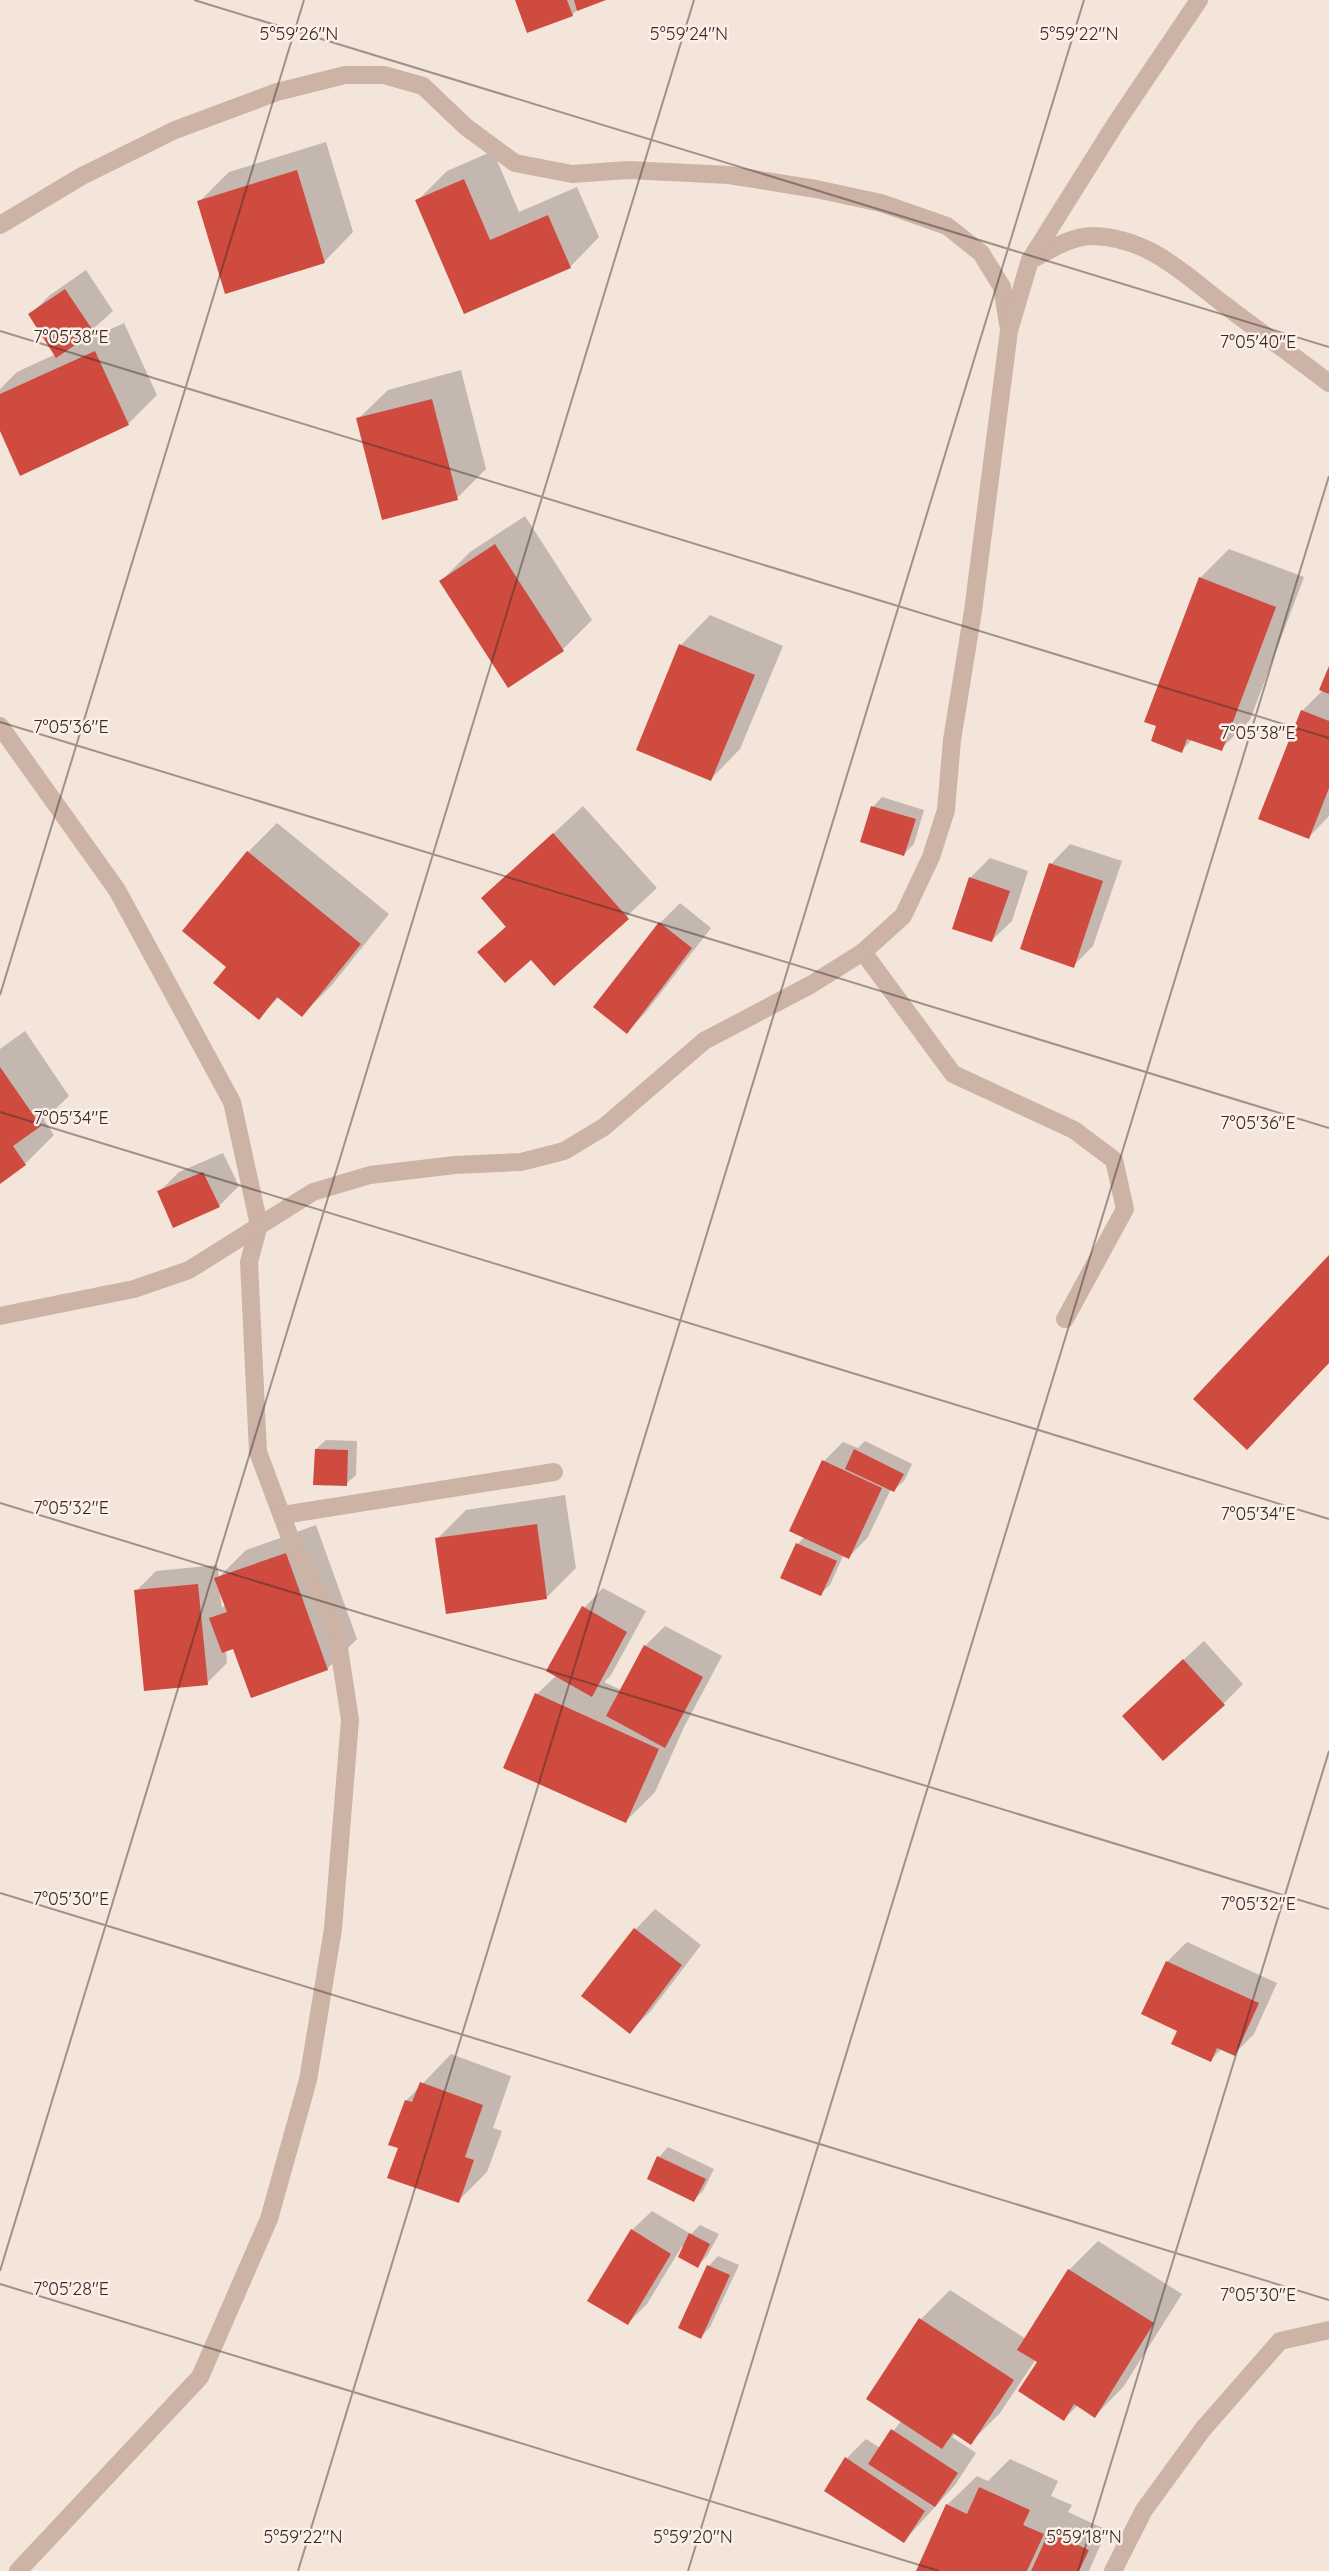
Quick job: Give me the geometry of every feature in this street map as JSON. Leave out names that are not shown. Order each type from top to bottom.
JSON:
[{"type":"street","points":[[0,1316],[134,1289],[189,1270],[313,1192],[370,1175],[455,1165],[521,1162],[564,1151],[604,1127],[704,1041],[812,984],[863,952],[903,916],[931,857],[946,810],[952,740],[973,611],[1009,331],[1030,260],[1116,123],[1199,0]]},
{"type":"street","points":[[0,225],[82,176],[175,130],[276,92],[345,75],[384,75],[423,86],[466,127],[514,163],[572,174],[628,170],[729,175],[816,188],[881,204],[947,226],[981,253],[1002,287],[1009,331]]},
{"type":"street","points":[[1030,260],[1059,244],[1091,236],[1140,245],[1182,269],[1223,304],[1329,383]]},
{"type":"street","points":[[0,726],[117,890],[232,1102],[259,1225],[249,1262],[258,1452],[292,1543],[335,1628],[350,1720],[333,1929],[308,2080],[269,2218],[200,2377],[18,2571]]},
{"type":"street","points":[[863,952],[953,1074],[1074,1130],[1114,1160],[1125,1209],[1065,1319]]},
{"type":"street","points":[[283,1515],[554,1472]]},
{"type":"street","points":[[1114,2571],[1144,2510],[1203,2429],[1280,2342],[1329,2330]]},
{"type":"building","points":[[515,0],[567,0],[573,16],[527,33]]},
{"type":"building","points":[[574,0],[606,0],[577,11]]},
{"type":"building","points":[[297,170],[325,263],[225,294],[197,201]]},
{"type":"building","points":[[464,179],[490,240],[548,215],[571,268],[464,314],[415,200]]},
{"type":"building","points":[[65,289],[94,332],[56,358],[28,314]]},
{"type":"building","points":[[95,351],[129,425],[20,476],[0,431],[0,394]]},
{"type":"building","points":[[432,399],[458,500],[382,520],[356,418]]},
{"type":"building","points":[[495,544],[564,651],[508,688],[439,581]]},
{"type":"building","points":[[1199,577],[1276,607],[1222,751],[1187,739],[1182,753],[1151,741],[1156,726],[1144,722]]},
{"type":"building","points":[[679,644],[755,675],[711,781],[636,750]]},
{"type":"building","points":[[1329,666],[1329,694],[1319,690]]},
{"type":"building","points":[[1301,710],[1329,721],[1329,788],[1309,839],[1258,819]]},
{"type":"building","points":[[871,806],[916,819],[904,856],[860,842]]},
{"type":"building","points":[[553,833],[629,919],[554,986],[531,960],[505,983],[477,952],[506,927],[481,898]]},
{"type":"building","points":[[247,851],[361,944],[302,1017],[277,997],[259,1020],[213,983],[226,967],[182,931]]},
{"type":"building","points":[[1049,863],[1103,881],[1074,968],[1020,949]]},
{"type":"building","points":[[969,877],[1010,891],[992,942],[952,929]]},
{"type":"building","points":[[659,922],[692,948],[627,1034],[593,1007]]},
{"type":"building","points":[[0,1067],[41,1126],[13,1146],[26,1165],[0,1184]]},
{"type":"building","points":[[203,1172],[220,1207],[173,1228],[157,1191]]},
{"type":"building","points":[[1329,1255],[1329,1363],[1247,1450],[1193,1399]]},
{"type":"building","points":[[315,1449],[348,1450],[347,1486],[313,1485]]},
{"type":"building","points":[[854,1449],[904,1474],[894,1492],[845,1469]]},
{"type":"building","points":[[822,1460],[882,1488],[849,1559],[789,1531]]},
{"type":"building","points":[[537,1524],[547,1599],[446,1614],[435,1538]]},
{"type":"building","points":[[796,1543],[837,1561],[821,1596],[780,1578]]},
{"type":"building","points":[[286,1553],[328,1670],[251,1698],[233,1649],[222,1653],[209,1618],[227,1612],[214,1578]]},
{"type":"building","points":[[198,1584],[208,1685],[144,1691],[134,1590]]},
{"type":"building","points":[[582,1606],[627,1632],[592,1697],[546,1671]]},
{"type":"building","points":[[644,1645],[703,1677],[665,1748],[606,1716]]},
{"type":"building","points":[[1183,1659],[1225,1705],[1163,1761],[1122,1716]]},
{"type":"building","points":[[535,1693],[659,1749],[626,1823],[503,1768]]},
{"type":"building","points":[[634,1928],[682,1965],[630,2034],[581,1996]]},
{"type":"building","points":[[1166,1961],[1259,2003],[1235,2056],[1217,2048],[1211,2062],[1171,2044],[1177,2031],[1141,2014]]},
{"type":"building","points":[[420,2082],[483,2105],[465,2157],[474,2160],[459,2203],[387,2178],[398,2148],[388,2145],[405,2100],[412,2102]]},
{"type":"building","points":[[657,2156],[706,2179],[694,2202],[647,2179]]},
{"type":"building","points":[[631,2229],[671,2254],[628,2325],[587,2301]]},
{"type":"building","points":[[689,2233],[710,2244],[698,2268],[678,2257]]},
{"type":"building","points":[[707,2265],[730,2275],[701,2339],[678,2328]]},
{"type":"building","points":[[1068,2269],[1154,2323],[1095,2418],[1074,2404],[1064,2421],[1018,2391],[1037,2362],[1017,2350]]},
{"type":"building","points":[[919,2318],[1014,2380],[971,2445],[953,2433],[942,2449],[866,2399]]},
{"type":"building","points":[[891,2429],[958,2473],[935,2507],[868,2464]]},
{"type":"building","points":[[845,2457],[925,2511],[904,2543],[824,2491]]},
{"type":"building","points":[[979,2487],[1030,2510],[1023,2525],[1044,2534],[1027,2571],[916,2571],[946,2504],[967,2514]]},
{"type":"building","points":[[1049,2532],[1089,2550],[1079,2571],[1031,2571]]}]
